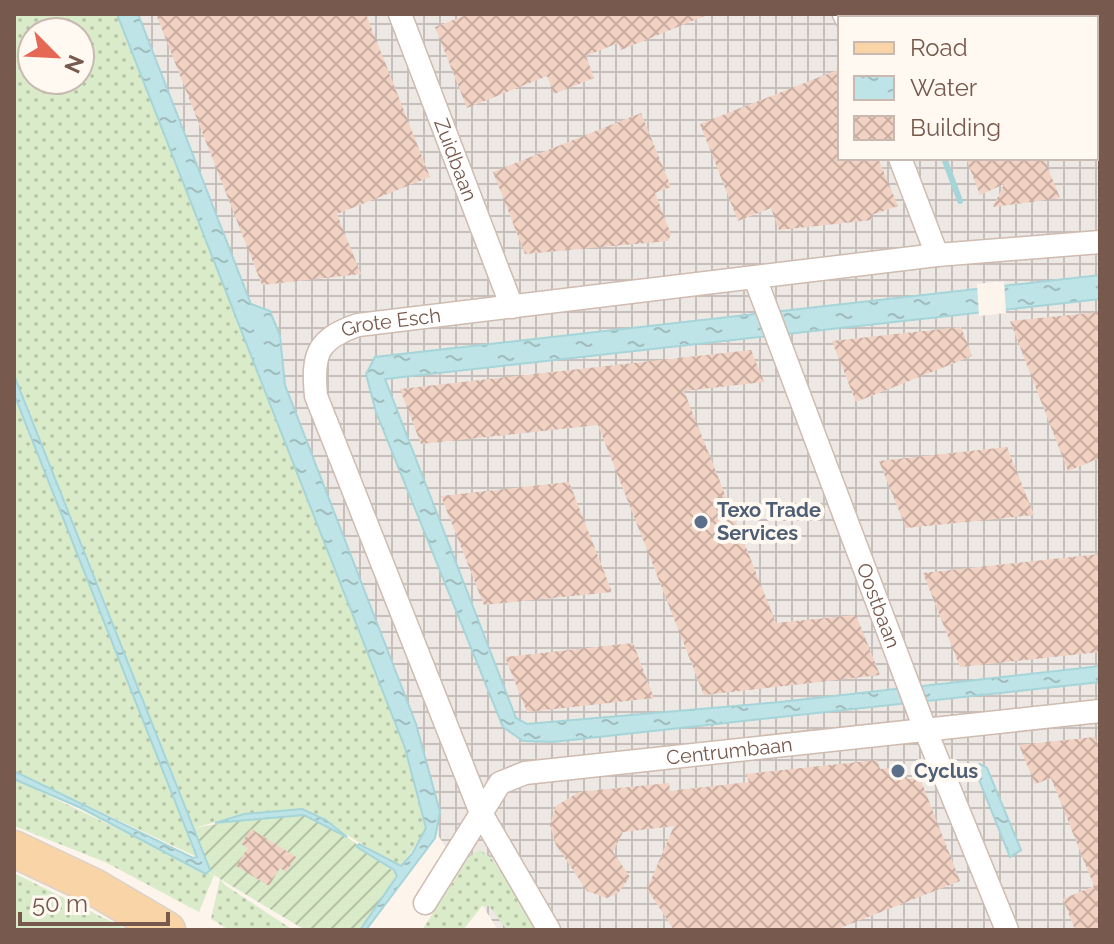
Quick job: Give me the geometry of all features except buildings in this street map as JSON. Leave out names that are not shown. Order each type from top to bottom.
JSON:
[{"type":"main road","points":[[14,849],[94,887],[167,930]]},
{"type":"main road","points":[[14,866],[138,930]]},
{"type":"street","name":"Zuidbaan","points":[[400,14],[512,307]]},
{"type":"street","points":[[901,160],[937,255]]},
{"type":"street","name":"Grote Esch","points":[[549,930],[481,813],[316,396],[313,362],[332,334],[358,325],[937,255],[1100,242]]},
{"type":"street","name":"Oostbaan","points":[[755,278],[921,719],[1007,930]]},
{"type":"street","name":"Centrumbaan","points":[[425,903],[500,783],[525,773],[921,719],[1100,711]]},
{"type":"shaded area","points":[[126,14],[1100,14],[1100,930],[498,930],[436,832]]},
{"type":"green space","points":[[14,14],[117,14],[405,748],[426,828],[403,865],[397,865],[347,835],[244,814],[194,828],[14,375]]},
{"type":"green space","points":[[14,394],[198,854],[197,857],[14,771]]},
{"type":"green space","points":[[14,779],[214,875],[199,912],[105,862],[14,826]]},
{"type":"green space","points":[[304,815],[347,837],[397,874],[394,883],[360,930],[305,930],[225,882],[209,872],[194,828],[252,818]]},
{"type":"green space","points":[[480,850],[491,858],[540,930],[507,930],[489,906],[482,906],[463,930],[422,930],[470,856]]},
{"type":"green space","points":[[14,873],[128,930],[22,930],[14,927]]},
{"type":"green space","points":[[220,879],[293,930],[229,930],[211,919]]},
{"type":"water","points":[[117,14],[138,14],[251,304],[270,311],[280,336],[285,385],[416,724],[440,812],[435,838],[366,930],[360,930],[397,876],[394,870],[357,847],[359,844],[401,866],[412,854],[426,828],[405,748]]},
{"type":"water","points":[[1100,275],[1100,299],[385,379],[516,718],[527,724],[780,702],[1100,666],[1100,682],[553,742],[523,741],[503,727],[376,412],[366,374],[375,357]]},
{"type":"water","points":[[14,375],[210,870],[206,874],[81,808],[14,779],[14,771],[193,858],[197,857],[14,394]]},
{"type":"water","points":[[980,764],[987,768],[1021,850],[1010,857],[976,772]]},
{"type":"water","points":[[302,809],[326,820],[347,837],[304,815],[215,823],[244,814]]},
{"type":"pier","points":[[1004,281],[1006,313],[979,316],[977,284]]},
{"type":"waterway","points":[[945,160],[960,201]]},
{"type":"place","name":"Texo Trade Services","points":[[701,522]]},
{"type":"place","name":"Cyclus","points":[[898,771]]}]
